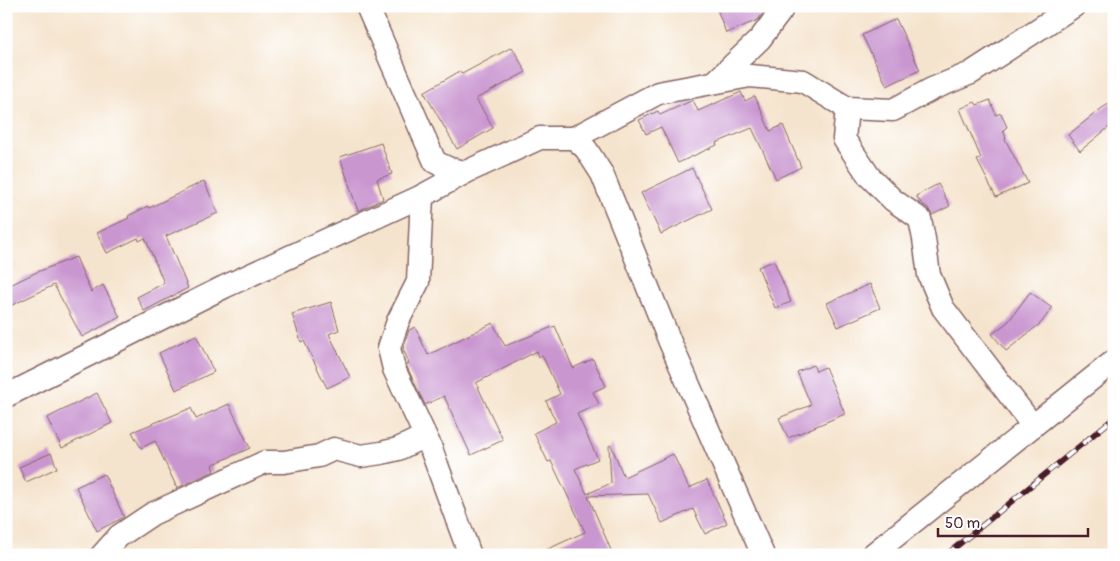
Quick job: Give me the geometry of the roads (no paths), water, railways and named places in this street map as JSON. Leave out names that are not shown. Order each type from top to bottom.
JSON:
[{"type":"street","points":[[367,6],[435,162],[450,169],[466,172]]},
{"type":"street","points":[[715,82],[760,39],[781,11],[782,6]]},
{"type":"street","points":[[6,396],[224,287],[422,196],[466,172],[540,138],[574,138],[658,93],[750,76],[803,81],[846,108],[893,110],[932,89],[971,73],[1074,6]]},
{"type":"street","points":[[846,108],[844,139],[869,176],[894,200],[920,219],[928,275],[943,308],[1033,426]]},
{"type":"street","points":[[574,138],[586,149],[602,174],[670,342],[763,555]]},
{"type":"street","points":[[422,196],[418,282],[398,321],[389,348],[394,369],[425,436],[457,516],[470,555]]},
{"type":"street","points":[[872,555],[1114,361]]},
{"type":"street","points":[[102,555],[119,536],[152,514],[265,462],[284,462],[319,456],[334,449],[361,456],[381,453],[398,449],[425,436]]},
{"type":"railway","points":[[946,555],[1114,418]]}]
